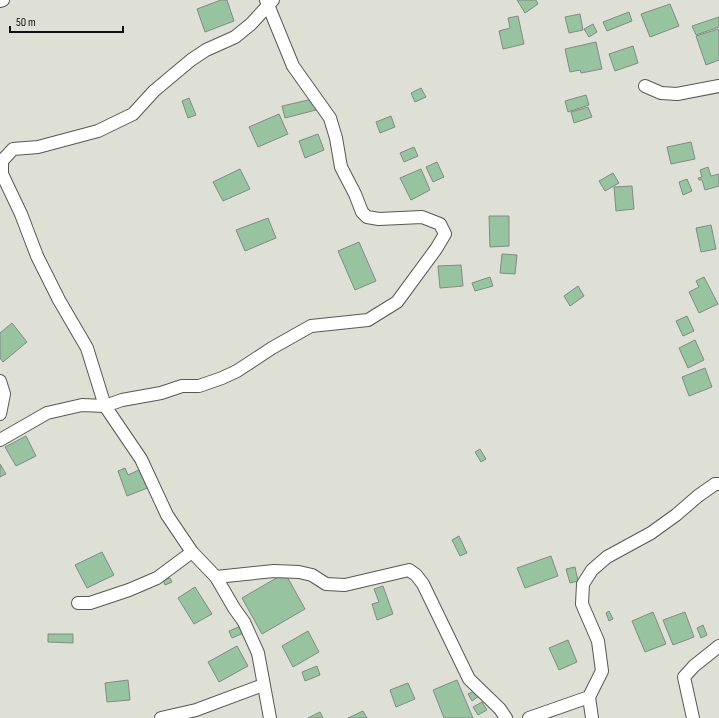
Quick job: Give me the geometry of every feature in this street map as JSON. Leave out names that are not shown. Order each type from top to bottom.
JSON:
[{"type":"street","points":[[269,1],[254,21],[235,37],[206,50],[191,60],[154,91],[133,114],[98,131],[38,147],[13,149],[2,161],[2,174],[21,214],[37,256],[59,300],[87,348],[106,406],[141,459],[166,515],[192,552],[216,577],[244,622],[258,653],[270,718]]},
{"type":"street","points":[[0,440],[47,413],[82,405],[106,406],[122,400],[161,393],[182,386],[199,386],[222,378],[311,326],[368,320],[397,302],[436,249],[445,234],[440,224],[422,217],[380,219],[367,217],[362,212],[341,167],[336,138],[330,118],[293,66],[269,1]]},
{"type":"street","points":[[645,86],[661,94],[677,94],[719,86]]},
{"type":"street","points":[[0,382],[4,394],[0,414]]},
{"type":"street","points":[[592,718],[589,697],[602,671],[598,641],[582,604],[583,584],[592,570],[607,557],[651,533],[676,515],[698,496],[715,484],[719,484]]},
{"type":"street","points":[[78,603],[90,603],[129,590],[157,578],[192,552]]},
{"type":"street","points":[[216,577],[274,571],[299,572],[312,576],[326,584],[345,586],[409,570],[416,575],[423,584],[469,679],[500,709],[506,718]]},
{"type":"street","points":[[693,718],[684,677],[694,666],[719,646]]},
{"type":"street","points":[[162,718],[196,710],[263,685]]},
{"type":"street","points":[[528,718],[589,697]]},
{"type":"building","points":[[221,0],[227,0],[234,21],[205,32],[197,9]]},
{"type":"building","points":[[517,0],[536,0],[538,4],[525,13]]},
{"type":"building","points":[[670,4],[679,26],[650,37],[641,14]]},
{"type":"building","points":[[629,12],[632,21],[607,31],[603,22]]},
{"type":"building","points":[[580,14],[583,30],[569,33],[565,17]]},
{"type":"building","points":[[518,16],[524,44],[503,49],[499,31],[510,28],[508,18]]},
{"type":"building","points":[[719,17],[719,27],[696,35],[692,26]]},
{"type":"building","points":[[593,24],[597,32],[589,37],[584,29]]},
{"type":"building","points":[[718,29],[719,60],[706,65],[696,36]]},
{"type":"building","points":[[596,42],[602,69],[581,73],[580,70],[570,72],[565,49]]},
{"type":"building","points":[[633,46],[638,63],[615,71],[609,54]]},
{"type":"building","points":[[421,88],[426,97],[415,102],[411,93]]},
{"type":"building","points":[[586,95],[589,105],[568,112],[565,101]]},
{"type":"building","points":[[189,98],[196,115],[188,118],[182,101]]},
{"type":"building","points":[[313,99],[316,110],[285,118],[282,106]]},
{"type":"building","points":[[588,107],[592,117],[574,123],[571,112]]},
{"type":"building","points":[[279,114],[288,134],[258,147],[249,127]]},
{"type":"building","points":[[391,116],[395,127],[380,133],[376,122]]},
{"type":"building","points":[[318,134],[324,150],[305,158],[299,141]]},
{"type":"building","points":[[691,142],[695,159],[671,164],[667,147]]},
{"type":"building","points":[[414,147],[418,156],[404,162],[400,153]]},
{"type":"building","points":[[437,162],[444,177],[433,182],[426,167]]},
{"type":"building","points":[[708,167],[711,176],[719,174],[719,186],[705,190],[702,180],[699,180],[698,178],[702,177],[700,170]]},
{"type":"building","points":[[240,169],[250,189],[223,201],[213,182]]},
{"type":"building","points":[[421,169],[430,190],[411,200],[400,178]]},
{"type":"building","points":[[613,173],[619,183],[605,191],[599,181]]},
{"type":"building","points":[[687,179],[692,191],[683,195],[679,182]]},
{"type":"building","points":[[632,186],[634,209],[616,211],[614,187]]},
{"type":"building","points":[[489,216],[509,216],[509,246],[490,247]]},
{"type":"building","points":[[268,218],[276,238],[245,251],[236,230]]},
{"type":"building","points":[[711,225],[716,249],[701,252],[696,228]]},
{"type":"building","points":[[359,242],[376,281],[355,290],[338,251]]},
{"type":"building","points":[[502,254],[517,255],[515,274],[500,273]]},
{"type":"building","points":[[461,265],[463,286],[440,288],[438,266]]},
{"type":"building","points":[[490,277],[493,286],[475,291],[472,283]]},
{"type":"building","points":[[704,277],[718,304],[699,313],[689,292],[699,287],[696,281]]},
{"type":"building","points":[[578,286],[584,296],[570,306],[564,296]]},
{"type":"building","points":[[687,316],[694,331],[683,336],[676,321]]},
{"type":"building","points":[[12,323],[27,342],[3,362],[0,358],[0,333]]},
{"type":"building","points":[[695,340],[704,360],[688,368],[679,348]]},
{"type":"building","points":[[705,368],[712,387],[689,396],[682,377]]},
{"type":"building","points":[[26,436],[36,456],[16,466],[5,447]]},
{"type":"building","points":[[480,449],[486,459],[481,462],[475,452]]},
{"type":"building","points":[[0,464],[6,474],[0,477]]},
{"type":"building","points":[[125,468],[128,475],[143,468],[150,487],[127,496],[118,471]]},
{"type":"building","points":[[459,536],[467,553],[460,556],[452,540]]},
{"type":"building","points":[[102,552],[114,575],[87,588],[75,565]]},
{"type":"building","points":[[551,556],[558,576],[525,588],[517,568]]},
{"type":"building","points":[[575,567],[578,581],[570,583],[566,569]]},
{"type":"building","points":[[285,573],[305,609],[262,634],[242,598]]},
{"type":"building","points":[[170,578],[172,582],[165,585],[163,580]]},
{"type":"building","points":[[383,586],[393,614],[377,620],[372,604],[379,602],[374,589]]},
{"type":"building","points":[[195,587],[212,614],[194,624],[178,598]]},
{"type":"building","points":[[609,611],[613,619],[609,621],[606,613]]},
{"type":"building","points":[[653,612],[666,644],[645,652],[632,621]]},
{"type":"building","points":[[685,612],[694,637],[673,645],[663,620]]},
{"type":"building","points":[[243,625],[246,632],[232,638],[229,631]]},
{"type":"building","points":[[703,625],[707,635],[701,638],[697,628]]},
{"type":"building","points":[[308,631],[319,652],[293,667],[282,646]]},
{"type":"building","points":[[48,634],[73,634],[73,643],[48,642]]},
{"type":"building","points":[[568,640],[577,662],[559,670],[549,648]]},
{"type":"building","points":[[237,646],[248,666],[219,682],[208,662]]},
{"type":"building","points":[[317,666],[320,675],[305,681],[302,672]]},
{"type":"building","points":[[128,680],[130,700],[107,702],[105,683]]},
{"type":"building","points":[[457,680],[473,718],[444,718],[433,690]]},
{"type":"building","points":[[408,683],[415,699],[396,707],[390,690]]},
{"type":"building","points":[[476,690],[479,696],[472,701],[468,694]]},
{"type":"building","points":[[482,702],[487,710],[478,715],[473,707]]},
{"type":"building","points":[[363,711],[367,718],[348,718]]},
{"type":"building","points":[[320,712],[323,718],[308,718]]}]
